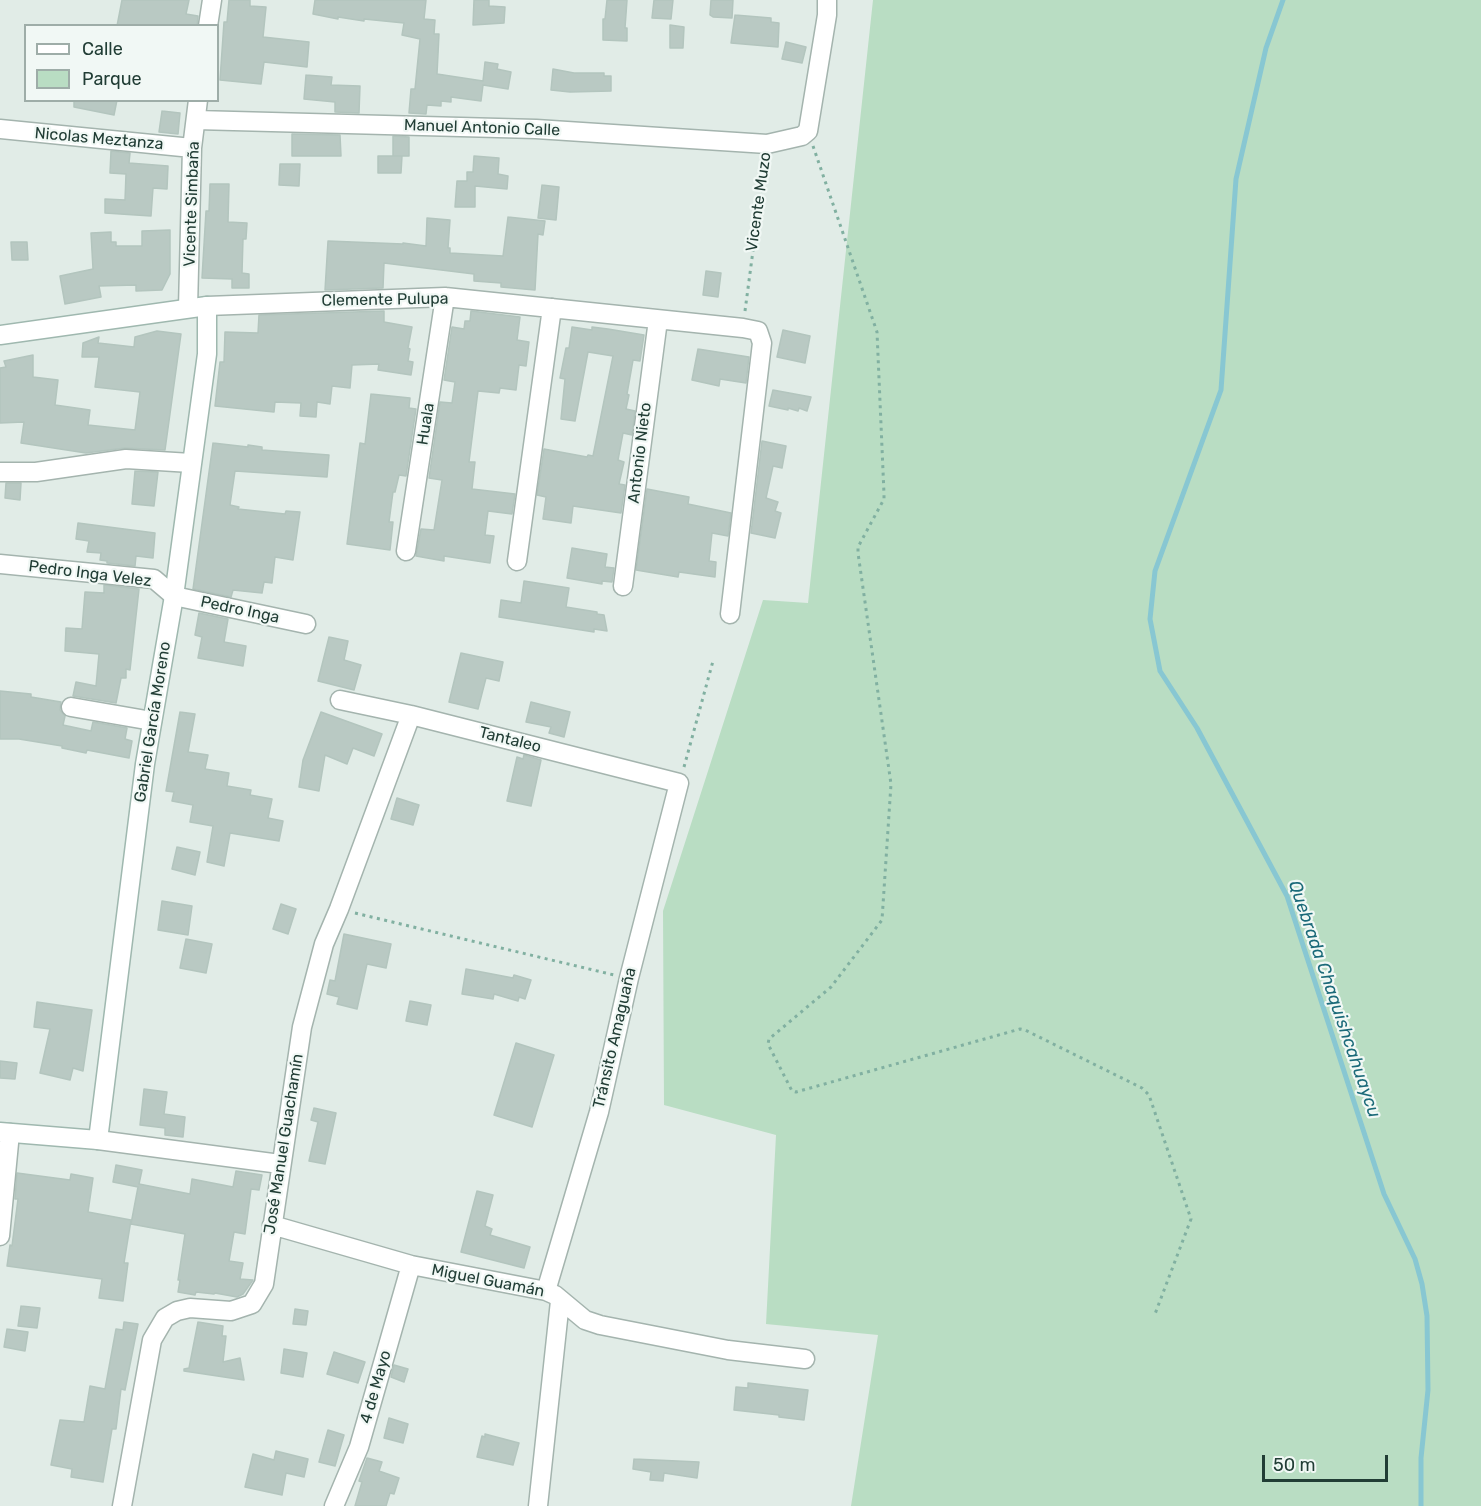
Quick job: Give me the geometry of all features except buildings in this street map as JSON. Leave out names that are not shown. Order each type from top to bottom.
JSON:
[{"type":"street","points":[[208,24],[212,0]]},
{"type":"street","points":[[808,130],[827,15],[827,0]]},
{"type":"street","name":"Vicente Simbaña","points":[[188,308],[192,148],[198,102]]},
{"type":"street","name":"Manuel Antonio Calle","points":[[196,120],[536,129],[767,144]]},
{"type":"street","name":"Nicolas Meztanza","points":[[3,130],[192,148]]},
{"type":"street","name":"Vicente Muzo","points":[[767,144],[802,136],[808,130]]},
{"type":"street","name":"Clemente Pulupa","points":[[0,335],[207,306],[445,297],[742,328]]},
{"type":"street","name":"Huala","points":[[406,551],[445,297]]},
{"type":"street","name":"Gabriel García Moreno","points":[[98,1140],[145,764],[174,596],[207,354],[207,306]]},
{"type":"street","points":[[517,561],[552,308]]},
{"type":"street","name":"Antonio Nieto","points":[[623,586],[658,320]]},
{"type":"street","points":[[730,614],[762,343],[758,331],[742,328]]},
{"type":"street","points":[[0,472],[36,472],[126,459],[191,463]]},
{"type":"street","name":"Pedro Inga Velez","points":[[0,564],[154,579],[174,596]]},
{"type":"street","name":"Pedro Inga","points":[[174,596],[306,624]]},
{"type":"street","name":"Tantaleo","points":[[340,700],[411,715],[679,783]]},
{"type":"street","points":[[72,707],[152,721]]},
{"type":"street","name":"José Manuel Guachamín","points":[[122,1506],[152,1340],[165,1318],[177,1311],[190,1308],[231,1311],[252,1304],[264,1284],[302,1027],[324,944],[411,715]]},
{"type":"street","name":"Tránsito Amaguaña","points":[[538,1506],[553,1296],[599,1112],[628,978],[679,783]]},
{"type":"street","points":[[0,1236],[5,1133],[98,1140],[280,1164]]},
{"type":"street","name":"Miguel Guamán","points":[[272,1225],[411,1265],[553,1296],[585,1320],[600,1325],[728,1350],[805,1359]]},
{"type":"street","name":"4 de Mayo","points":[[334,1506],[359,1447],[411,1265]]},
{"type":"path","points":[[808,130],[877,332],[884,499],[858,552],[891,784],[882,920],[831,987],[769,1039],[768,1044],[792,1091],[796,1092],[1020,1029],[1142,1088],[1149,1095],[1191,1219],[1155,1314]]},
{"type":"path","name":"Vicente Muzo","points":[[742,328],[767,144]]},
{"type":"path","points":[[679,783],[714,662]]},
{"type":"path","points":[[339,909],[628,978]]},
{"type":"green space","points":[[873,0],[1481,0],[1481,1506],[851,1506],[878,1335],[766,1324],[776,1135],[664,1105],[663,911],[763,600],[808,603]]},
{"type":"waterway","name":"Quebrada Chaquishcahuaycu","points":[[1283,0],[1266,48],[1236,179],[1221,390],[1155,571],[1150,619],[1160,671],[1197,728],[1287,896],[1384,1194],[1415,1259],[1427,1316],[1428,1390],[1421,1458],[1421,1506]]}]
